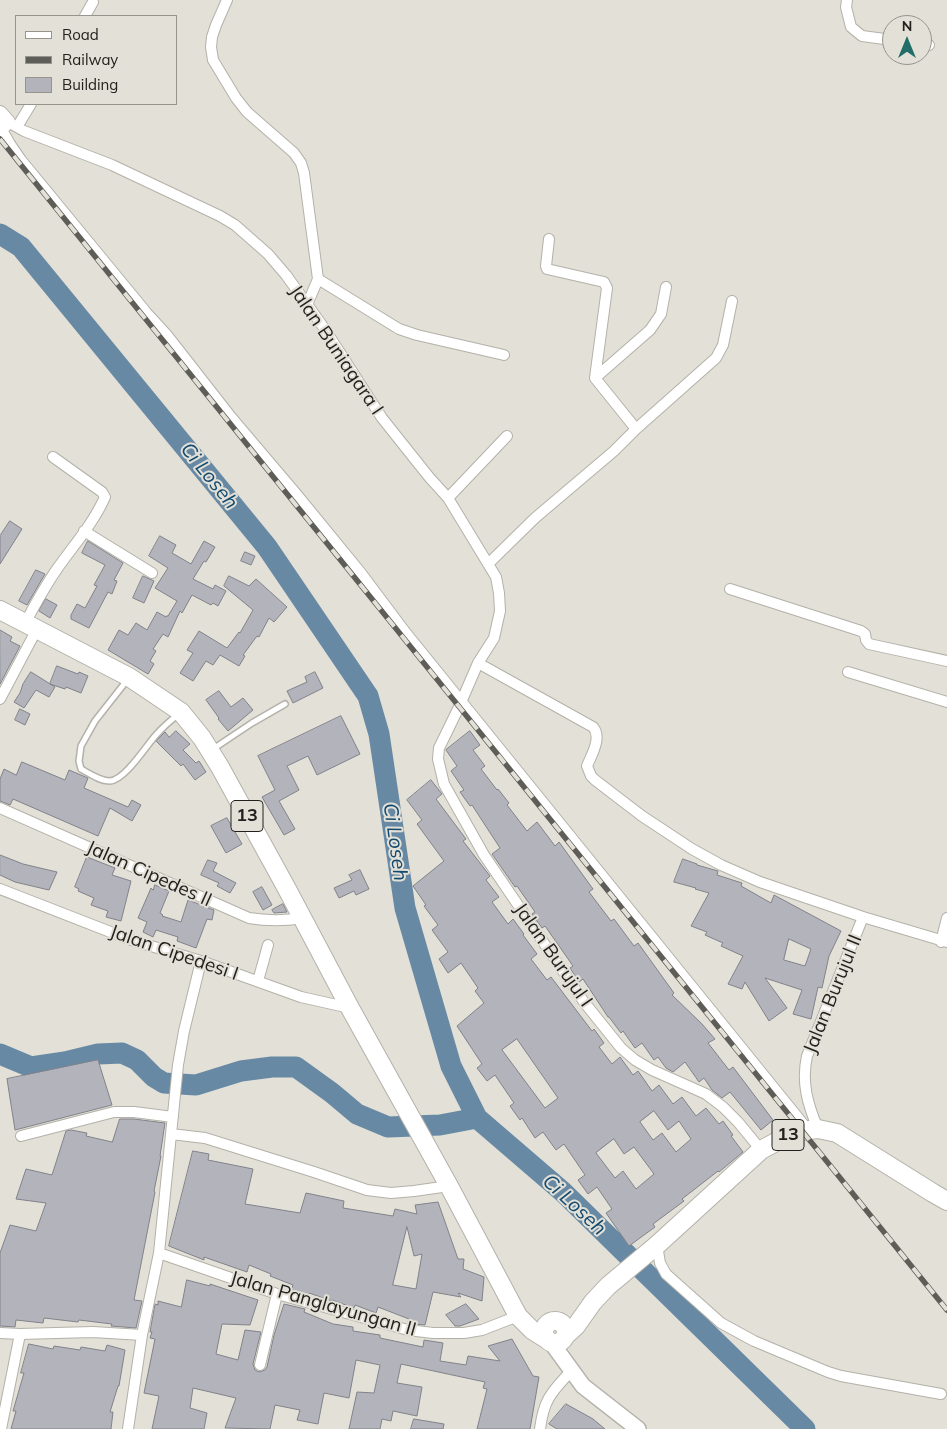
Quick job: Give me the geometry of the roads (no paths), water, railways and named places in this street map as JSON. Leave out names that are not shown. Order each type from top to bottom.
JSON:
[{"type":"highway","name":"13","points":[[0,610],[129,677],[181,712],[198,732],[303,918],[518,1316],[532,1330],[557,1339],[576,1326],[593,1302],[608,1286],[761,1150],[789,1135],[813,1130],[829,1130],[844,1136],[947,1200]]},
{"type":"highway","name":"13","points":[[553,1322],[577,1313],[593,1302]]},
{"type":"highway","points":[[518,1316],[559,1322],[565,1328],[557,1339]]},
{"type":"main road","points":[[557,1339],[572,1370],[583,1386],[638,1429]]},
{"type":"main road","points":[[557,1339],[583,1386]]},
{"type":"street","points":[[228,0],[212,37],[213,60],[236,98],[247,112],[294,153],[301,163],[304,173],[318,279],[307,305]]},
{"type":"street","points":[[847,0],[846,7],[851,27],[862,36],[882,39]]},
{"type":"street","points":[[86,15],[93,2]]},
{"type":"street","points":[[30,105],[5,124],[10,144],[21,160],[167,335],[231,417],[298,496],[462,701],[813,1130]]},
{"type":"street","name":"Jalan Buniagara I","points":[[5,124],[112,165],[220,216],[235,225],[268,254],[286,275],[324,328],[382,418],[448,498],[496,577],[500,611],[494,638],[478,663],[462,701]]},
{"type":"street","points":[[549,239],[546,266],[549,270],[604,282],[607,286],[595,378],[636,429]]},
{"type":"street","points":[[318,279],[399,329],[504,355]]},
{"type":"street","points":[[595,378],[650,330],[661,314],[666,287]]},
{"type":"street","points":[[488,564],[535,518],[614,451],[716,358],[723,345],[732,301]]},
{"type":"street","points":[[448,498],[507,436]]},
{"type":"street","points":[[0,699],[31,626],[39,598],[104,500],[102,492],[53,457]]},
{"type":"street","points":[[84,531],[152,574]]},
{"type":"street","points":[[730,589],[861,630],[869,644],[947,661]]},
{"type":"street","points":[[478,663],[593,727],[598,737],[587,766],[591,776],[642,816],[692,849],[721,865],[760,882],[944,942],[947,918]]},
{"type":"street","points":[[848,672],[947,702]]},
{"type":"street","name":"Jalan Burujul I","points":[[462,701],[439,748],[438,759],[444,784],[484,855],[584,1002],[621,1048],[635,1060],[652,1070],[706,1094],[738,1122],[761,1150]]},
{"type":"street","name":"Jalan Cipedes II","points":[[0,808],[248,918],[267,921],[303,918]]},
{"type":"street","name":"Jalan Cipedesi I","points":[[0,888],[131,940],[201,961],[301,996],[350,1008]]},
{"type":"street","name":"Jalan Burujul II","points":[[813,1130],[805,1086],[804,1070],[807,1056],[863,917]]},
{"type":"street","points":[[258,982],[268,945]]},
{"type":"street","points":[[128,1429],[142,1335],[159,1253],[178,1065],[201,961]]},
{"type":"street","points":[[21,1136],[114,1112],[134,1112],[173,1117]]},
{"type":"street","points":[[171,1134],[205,1138],[367,1190],[391,1193],[414,1192],[449,1186]]},
{"type":"street","points":[[654,1247],[666,1274],[721,1323],[754,1341],[820,1369],[842,1376],[941,1394]]},
{"type":"street","name":"Jalan Panglayungan II","points":[[159,1253],[277,1294],[408,1330],[464,1333],[482,1330],[518,1316]]},
{"type":"street","points":[[260,1365],[277,1294]]},
{"type":"street","points":[[0,1333],[93,1332],[142,1335]]},
{"type":"street","points":[[0,1429],[20,1334]]},
{"type":"street","points":[[540,1429],[542,1413],[546,1403],[551,1394],[572,1370]]},
{"type":"lane","points":[[129,677],[96,721],[81,746],[78,761],[82,769],[101,780],[111,781],[116,779],[125,772],[162,728],[181,712]]},
{"type":"lane","points":[[210,751],[285,704]]},
{"type":"waterway","name":"Ci Loseh","points":[[0,234],[21,247],[267,547],[368,696],[379,734],[405,908],[451,1066],[477,1118],[563,1192],[805,1429]]},
{"type":"waterway","points":[[0,1054],[31,1067],[65,1062],[98,1054],[122,1053],[137,1060],[154,1077],[164,1083],[196,1085],[241,1071],[272,1067],[296,1067],[357,1114],[388,1127],[440,1125],[477,1118]]},
{"type":"railway","points":[[0,139],[947,1310]]}]
